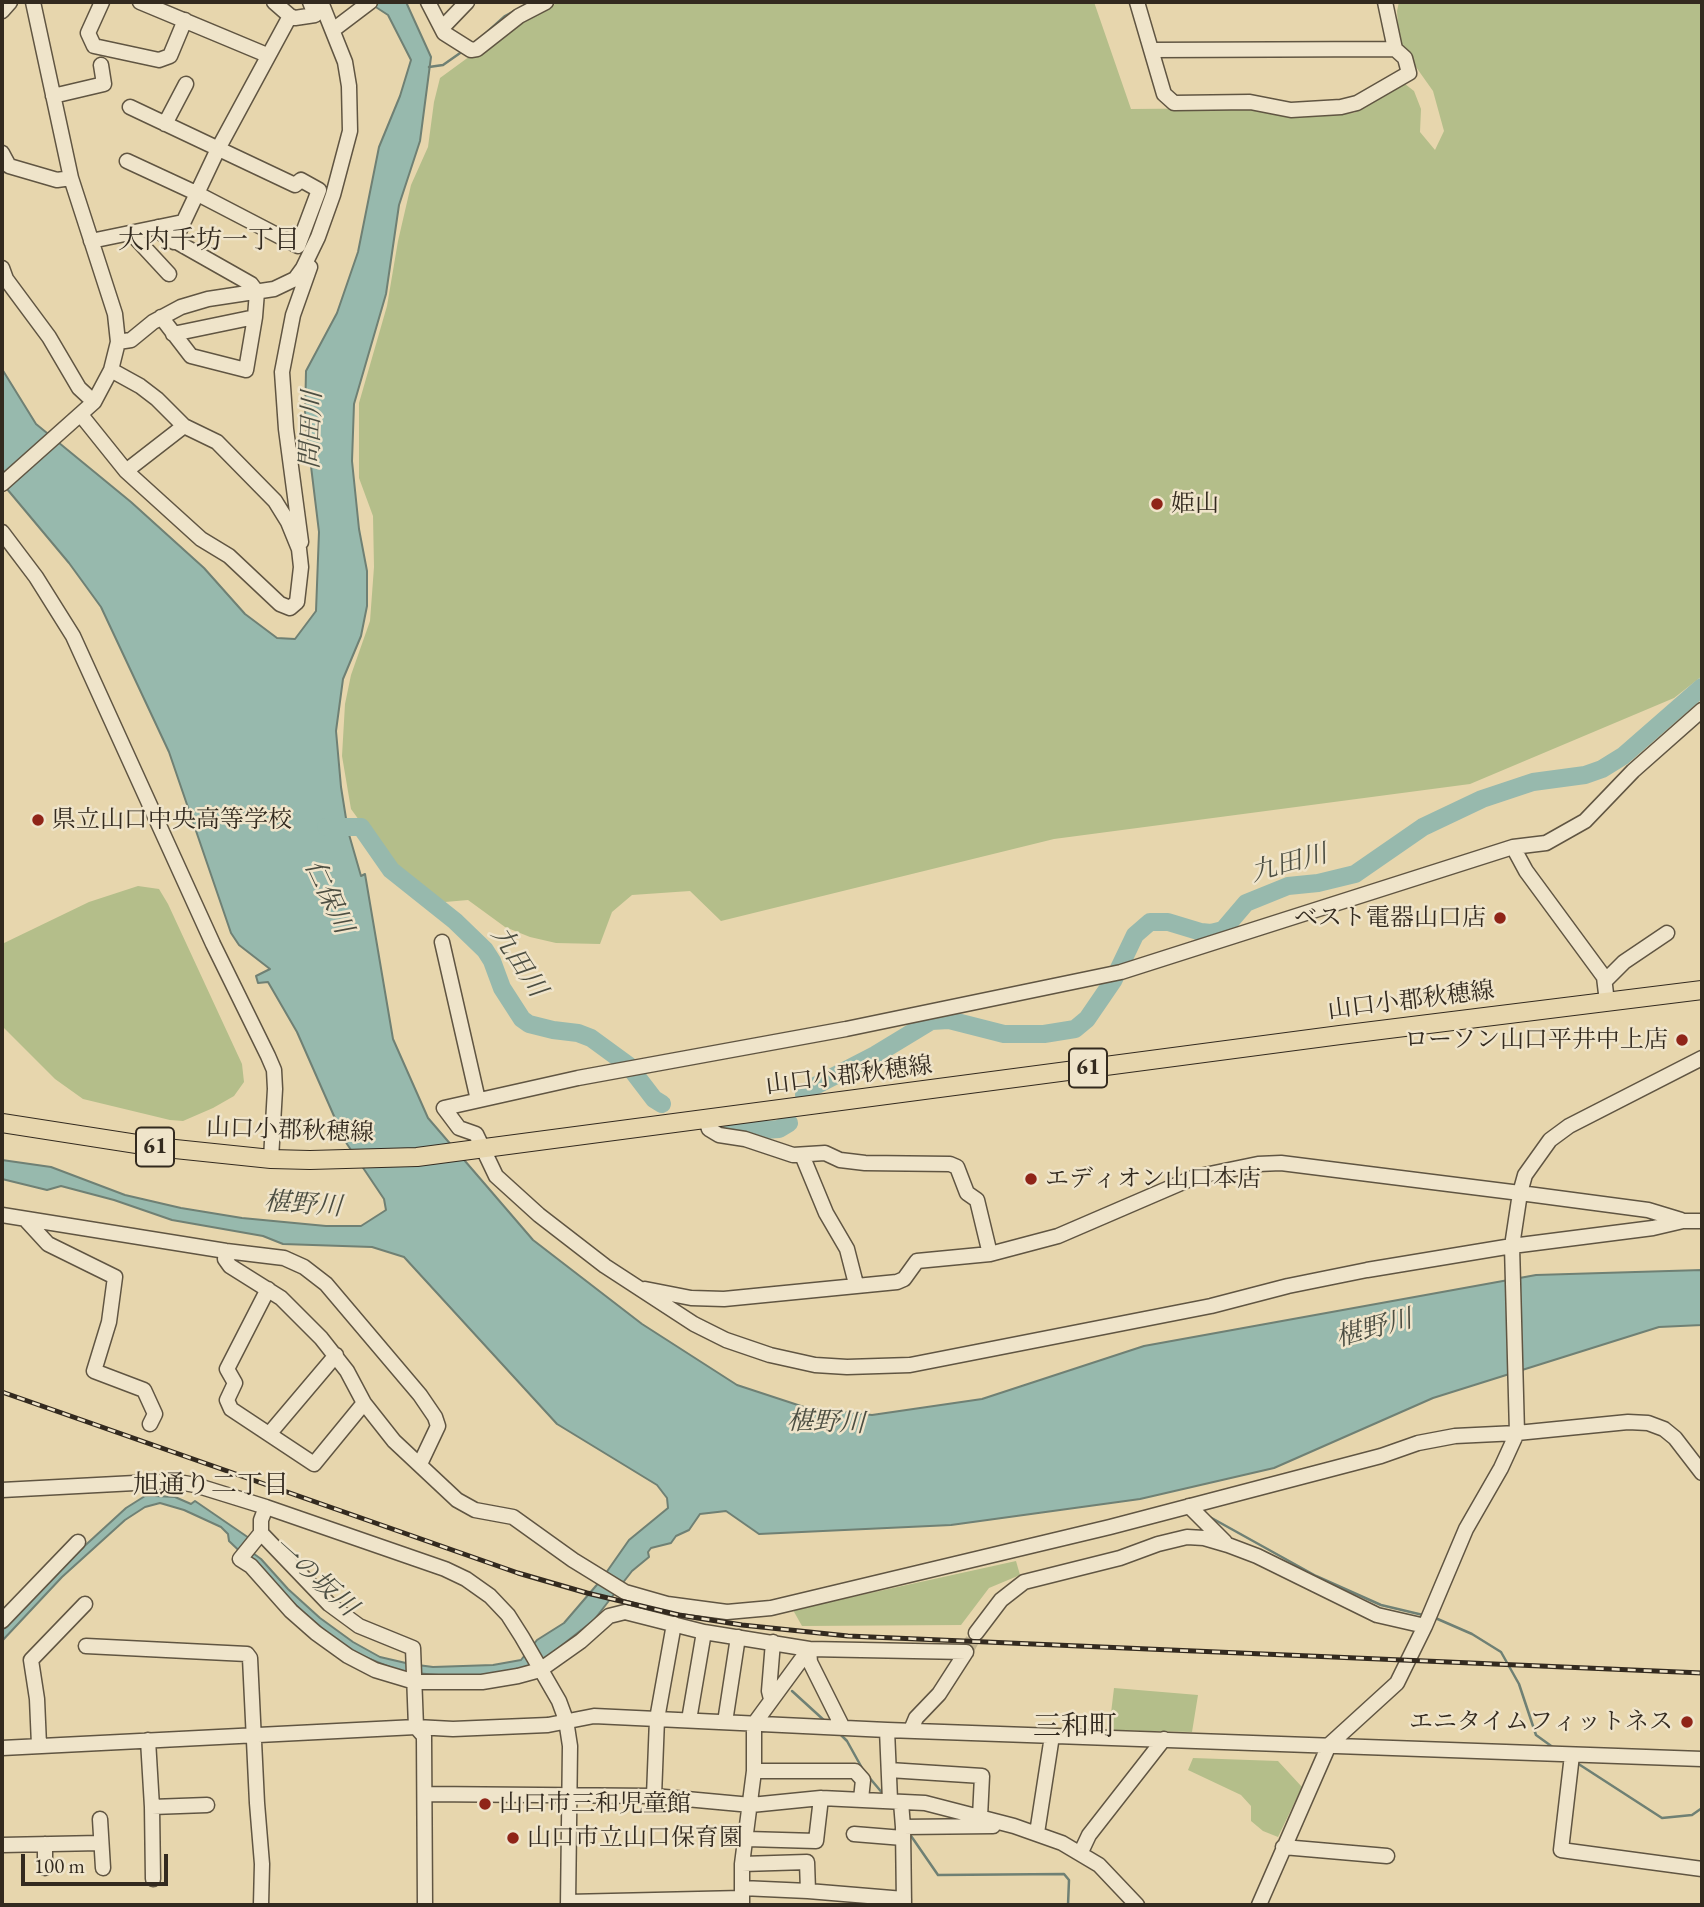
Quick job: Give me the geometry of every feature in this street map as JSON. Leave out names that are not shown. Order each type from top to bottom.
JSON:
[{"type":"main road","name":"山口小郡秋穂線","points":[[2,1123],[156,1147],[271,1159],[417,1157],[1702,990]]},
{"type":"street","points":[[2,11],[10,2]]},
{"type":"street","points":[[2,484],[94,402],[111,370],[118,342],[115,314],[71,178],[33,2]]},
{"type":"street","points":[[102,2],[88,33],[94,46],[159,60],[170,56],[180,12]]},
{"type":"street","points":[[140,2],[180,12],[267,55]]},
{"type":"street","points":[[274,2],[295,18],[315,15],[310,2]]},
{"type":"street","points":[[118,342],[131,340],[161,317],[181,307],[208,299],[274,289],[295,279],[309,258],[333,195],[351,131],[345,62],[336,28],[321,2]]},
{"type":"street","points":[[336,28],[370,2]]},
{"type":"street","points":[[428,2],[445,33],[471,50],[519,16],[546,2]]},
{"type":"street","points":[[445,33],[467,2]]},
{"type":"street","points":[[1137,2],[1164,93],[1174,103],[1250,102],[1291,110],[1341,107],[1357,103],[1409,73],[1405,58],[1395,49],[1385,2]]},
{"type":"street","points":[[174,242],[218,149],[290,16]]},
{"type":"street","points":[[1152,50],[1395,49]]},
{"type":"street","points":[[53,96],[104,84],[101,65]]},
{"type":"street","points":[[165,124],[186,83]]},
{"type":"street","points":[[127,161],[298,246],[319,190],[301,180],[295,185],[130,107]]},
{"type":"street","points":[[2,153],[9,166],[57,180],[71,178]]},
{"type":"street","points":[[91,241],[183,222]]},
{"type":"street","points":[[158,226],[161,233],[174,242],[251,284],[257,292],[256,317],[246,370],[191,356],[161,317]]},
{"type":"street","points":[[131,233],[169,275]]},
{"type":"street","points":[[299,549],[302,545],[286,429],[282,372],[293,315],[313,260],[309,258]]},
{"type":"street","points":[[2,268],[6,279],[49,337],[79,388],[94,402]]},
{"type":"street","points":[[173,334],[256,317]]},
{"type":"street","points":[[79,417],[126,471],[201,539],[229,556],[280,604],[290,608],[297,602],[301,568],[299,549],[288,522],[275,501],[216,442],[184,426],[157,398],[111,370]]},
{"type":"street","points":[[126,471],[184,426]]},
{"type":"street","points":[[2,532],[36,577],[73,636],[213,944],[268,1056],[274,1070],[275,1089],[271,1159]]},
{"type":"street","points":[[1702,710],[1633,771],[1585,821],[1546,843],[1513,847],[1115,973],[846,1029],[578,1078],[444,1108],[459,1128],[476,1134],[479,1148],[496,1175],[558,1231],[605,1266],[694,1324],[726,1340],[770,1355],[815,1365],[911,1365],[1210,1306],[1367,1270],[1653,1228],[1683,1221],[1702,1221]]},
{"type":"street","points":[[1513,847],[1526,871],[1605,981],[1607,1002]]},
{"type":"street","points":[[1605,981],[1624,962],[1667,933]]},
{"type":"street","points":[[442,942],[478,1100]]},
{"type":"street","points":[[1259,1905],[1329,1745],[1397,1683],[1425,1626],[1466,1529],[1501,1468],[1517,1429],[1512,1247],[1525,1175],[1550,1140],[1569,1126],[1702,1058]]},
{"type":"street","points":[[706,1120],[709,1129],[719,1135],[745,1139],[793,1155],[825,1153],[840,1160],[865,1163],[950,1164],[957,1167],[967,1192],[977,1200],[990,1254]]},
{"type":"street","points":[[802,1155],[826,1213],[847,1249],[856,1284]]},
{"type":"street","points":[[637,1287],[691,1298],[724,1299],[897,1282],[904,1279],[916,1261],[990,1254],[1058,1236],[1195,1177],[1258,1164],[1281,1163],[1648,1210],[1683,1221]]},
{"type":"street","points":[[2,1215],[284,1258],[304,1267],[326,1284],[420,1395],[435,1417],[439,1426],[420,1464]]},
{"type":"street","points":[[25,1219],[48,1244],[115,1277],[109,1322],[94,1371],[144,1390],[155,1414],[150,1424]]},
{"type":"street","points":[[226,1251],[225,1259],[230,1266],[268,1289],[296,1312],[336,1355],[364,1403],[394,1441],[466,1506],[513,1517],[573,1560],[628,1593],[667,1605],[727,1612],[771,1608],[1189,1506],[1436,1439],[1517,1429],[1647,1423],[1664,1429],[1675,1438],[1702,1473]]},
{"type":"street","points":[[268,1289],[227,1369],[235,1383],[227,1400],[231,1409],[314,1464],[364,1403]]},
{"type":"street","points":[[270,1433],[336,1355]]},
{"type":"street","points":[[2,1490],[173,1481],[210,1488],[445,1569],[466,1579],[508,1615],[559,1701],[566,1720],[570,1746],[568,1904],[742,1897],[808,1891],[904,1902],[903,1833],[889,1770],[887,1730]]},
{"type":"street","points":[[1189,1506],[1228,1545]]},
{"type":"street","points":[[266,1507],[261,1520],[261,1534],[240,1559],[251,1566],[291,1611],[316,1633],[348,1656],[375,1670],[414,1680],[482,1682],[539,1668],[581,1641],[608,1616],[625,1612],[704,1632],[809,1649],[966,1652],[939,1694],[916,1718],[911,1730]]},
{"type":"street","points":[[261,1534],[329,1604],[359,1626],[413,1648],[416,1727],[424,1736],[425,1905]]},
{"type":"street","points":[[976,1633],[1001,1600],[1024,1582],[1120,1558],[1187,1537],[1204,1538],[1228,1545],[1257,1556],[1370,1612],[1425,1626]]},
{"type":"street","points":[[2,1621],[78,1542]]},
{"type":"street","points":[[625,1612],[628,1593]]},
{"type":"street","points":[[39,1745],[37,1699],[31,1660],[85,1604]]},
{"type":"street","points":[[654,1796],[657,1719],[674,1624]]},
{"type":"street","points":[[690,1720],[704,1632]]},
{"type":"street","points":[[725,1722],[738,1637]]},
{"type":"street","points":[[771,1699],[769,1691],[773,1642]]},
{"type":"street","points":[[86,1646],[247,1654],[250,1658],[262,1864],[261,1905]]},
{"type":"street","points":[[742,1897],[742,1864],[754,1771],[754,1724],[809,1649]]},
{"type":"street","points":[[809,1649],[810,1662],[842,1727]]},
{"type":"street","points":[[2,1748],[416,1727],[502,1728],[548,1725],[593,1716],[887,1730],[1702,1759]]},
{"type":"street","points":[[1037,1833],[1052,1736]]},
{"type":"street","points":[[1081,1853],[1089,1835],[1164,1739]]},
{"type":"street","points":[[148,1740],[153,1879]]},
{"type":"street","points":[[1572,1755],[1561,1850],[1702,1870]]},
{"type":"street","points":[[889,1770],[982,1776],[980,1818]]},
{"type":"street","points":[[754,1771],[855,1771],[863,1780],[861,1799]]},
{"type":"street","points":[[426,1794],[654,1796],[751,1805],[821,1798],[861,1799],[943,1807],[1037,1833],[1081,1853],[1115,1881],[1137,1905]]},
{"type":"street","points":[[747,1839],[816,1841],[821,1798]]},
{"type":"street","points":[[152,1807],[207,1805]]},
{"type":"street","points":[[100,1819],[103,1868]]},
{"type":"street","points":[[854,1834],[1014,1826]]},
{"type":"street","points":[[2,1845],[100,1843]]},
{"type":"street","points":[[45,1844],[46,1868]]},
{"type":"street","points":[[1283,1847],[1387,1856]]},
{"type":"street","points":[[742,1864],[807,1862],[808,1891]]},
{"type":"green space","points":[[560,2],[1094,2],[1131,109],[1248,108],[1289,117],[1354,113],[1405,84],[1414,91],[1421,109],[1420,132],[1435,150],[1444,131],[1433,91],[1399,43],[1399,2],[1702,2],[1702,676],[1674,698],[1470,784],[1054,839],[721,921],[690,891],[632,895],[612,912],[600,944],[556,943],[530,937],[505,927],[468,900],[445,902],[396,871],[351,809],[342,756],[345,704],[351,675],[370,621],[374,567],[373,516],[359,478],[359,403],[387,306],[411,185],[428,147],[440,78],[518,21]]},
{"type":"green space","points":[[138,886],[159,889],[168,904],[242,1064],[244,1082],[234,1096],[183,1121],[83,1099],[55,1079],[2,1026],[2,944],[89,902]]},
{"type":"green space","points":[[1016,1561],[1020,1575],[989,1588],[961,1625],[802,1626],[793,1610]]},
{"type":"green space","points":[[1114,1688],[1198,1695],[1192,1732],[1109,1730]]},
{"type":"green space","points":[[1193,1758],[1278,1761],[1302,1787],[1278,1837],[1263,1831],[1251,1821],[1251,1806],[1241,1795],[1188,1770]]},
{"type":"water","points":[[368,2],[406,2],[431,57],[420,141],[399,205],[386,294],[354,404],[352,461],[359,529],[367,571],[367,606],[361,636],[343,679],[336,731],[341,787],[348,831],[361,876],[365,874],[393,1039],[428,1118],[533,1240],[642,1324],[737,1385],[807,1408],[872,1415],[982,1399],[1144,1346],[1536,1275],[1702,1270],[1702,1325],[1659,1327],[1433,1398],[1274,1468],[1140,1499],[951,1525],[759,1534],[726,1511],[700,1514],[689,1530],[676,1536],[671,1543],[651,1548],[649,1557],[632,1571],[594,1620],[547,1657],[525,1668],[463,1677],[402,1672],[360,1655],[332,1637],[302,1611],[229,1541],[228,1534],[221,1527],[184,1510],[160,1503],[145,1507],[125,1520],[62,1577],[2,1641],[2,1626],[31,1595],[126,1508],[145,1496],[155,1496],[175,1497],[191,1504],[195,1501],[249,1538],[246,1548],[261,1559],[288,1589],[320,1618],[353,1642],[380,1657],[433,1667],[493,1665],[521,1660],[537,1640],[564,1623],[601,1580],[629,1540],[668,1508],[667,1498],[657,1485],[557,1424],[404,1257],[372,1247],[283,1244],[263,1236],[172,1220],[114,1200],[61,1186],[47,1190],[2,1179],[2,1160],[51,1167],[125,1195],[181,1208],[242,1218],[326,1226],[361,1226],[386,1210],[384,1199],[345,1141],[297,1032],[268,982],[258,983],[256,976],[270,969],[239,945],[231,933],[169,752],[101,607],[69,563],[2,483],[2,369],[36,424],[131,502],[204,568],[245,614],[277,638],[295,639],[316,611],[319,532],[305,417],[306,371],[337,313],[358,252],[379,147],[400,96],[411,60],[388,15]]},
{"type":"waterway","points":[[485,34],[505,16],[531,2]]},
{"type":"waterway","points":[[429,67],[443,65],[463,51]]},
{"type":"waterway","name":"九田川","points":[[804,1095],[815,1086],[875,1055],[931,1021],[949,1020],[1004,1034],[1044,1034],[1075,1029],[1087,1019],[1113,981],[1135,935],[1150,922],[1168,922],[1201,932],[1223,930],[1246,903],[1288,886],[1318,883],[1355,874],[1423,827],[1482,799],[1533,782],[1585,775],[1602,769],[1623,756],[1702,687]]},
{"type":"waterway","name":"九田川","points":[[326,827],[361,827],[391,870],[455,921],[485,950],[502,988],[522,1019],[529,1024],[591,1038],[628,1065],[654,1099],[662,1104]]},
{"type":"waterway","name":"九田川","points":[[732,1129],[779,1129],[789,1123]]},
{"type":"waterway","points":[[1208,1516],[1316,1576],[1381,1605],[1423,1615]]},
{"type":"waterway","points":[[1433,1617],[1472,1634],[1501,1652],[1519,1684],[1536,1735],[1554,1748]]},
{"type":"waterway","points":[[792,1691],[826,1722]]},
{"type":"waterway","points":[[839,1733],[847,1741],[862,1768]]},
{"type":"waterway","points":[[1577,1763],[1662,1818],[1692,1815],[1702,1808]]},
{"type":"waterway","points":[[868,1776],[884,1795]]},
{"type":"waterway","points":[[909,1833],[938,1875],[1064,1874],[1069,1880],[1068,1905]]},
{"type":"tunnel","points":[[966,1652],[976,1633]]},
{"type":"railway","points":[[2,1392],[518,1573],[679,1615],[742,1625],[848,1636],[1702,1673]]},
{"type":"place","name":"姫山","points":[[1157,504]]},
{"type":"place","name":"県立山口中央高等学校","points":[[38,820]]},
{"type":"place","name":"ベスト電器山口店","points":[[1500,918]]},
{"type":"place","name":"ローソン山口平井中上店","points":[[1682,1040]]},
{"type":"place","name":"エディオン山口本店","points":[[1031,1179]]},
{"type":"place","name":"エニタイムフィットネス","points":[[1687,1722]]},
{"type":"place","name":"山口市三和児童館","points":[[485,1804]]},
{"type":"place","name":"山口市立山口保育園","points":[[513,1838]]},
{"type":"district","name":"大内千坊一丁目","points":[[209,241]]},
{"type":"district","name":"旭通り二丁目","points":[[211,1486]]},
{"type":"district","name":"三和町","points":[[1075,1727]]},
{"type":"water label","name":"問田川","points":[[312,430]]},
{"type":"water label","name":"仁保川","points":[[328,897]]},
{"type":"water label","name":"椹野川","points":[[303,1205]]},
{"type":"water label","name":"椹野川","points":[[1374,1329]]},
{"type":"water label","name":"椹野川","points":[[826,1423]]},
{"type":"water label","name":"一の坂川","points":[[314,1577]]}]
